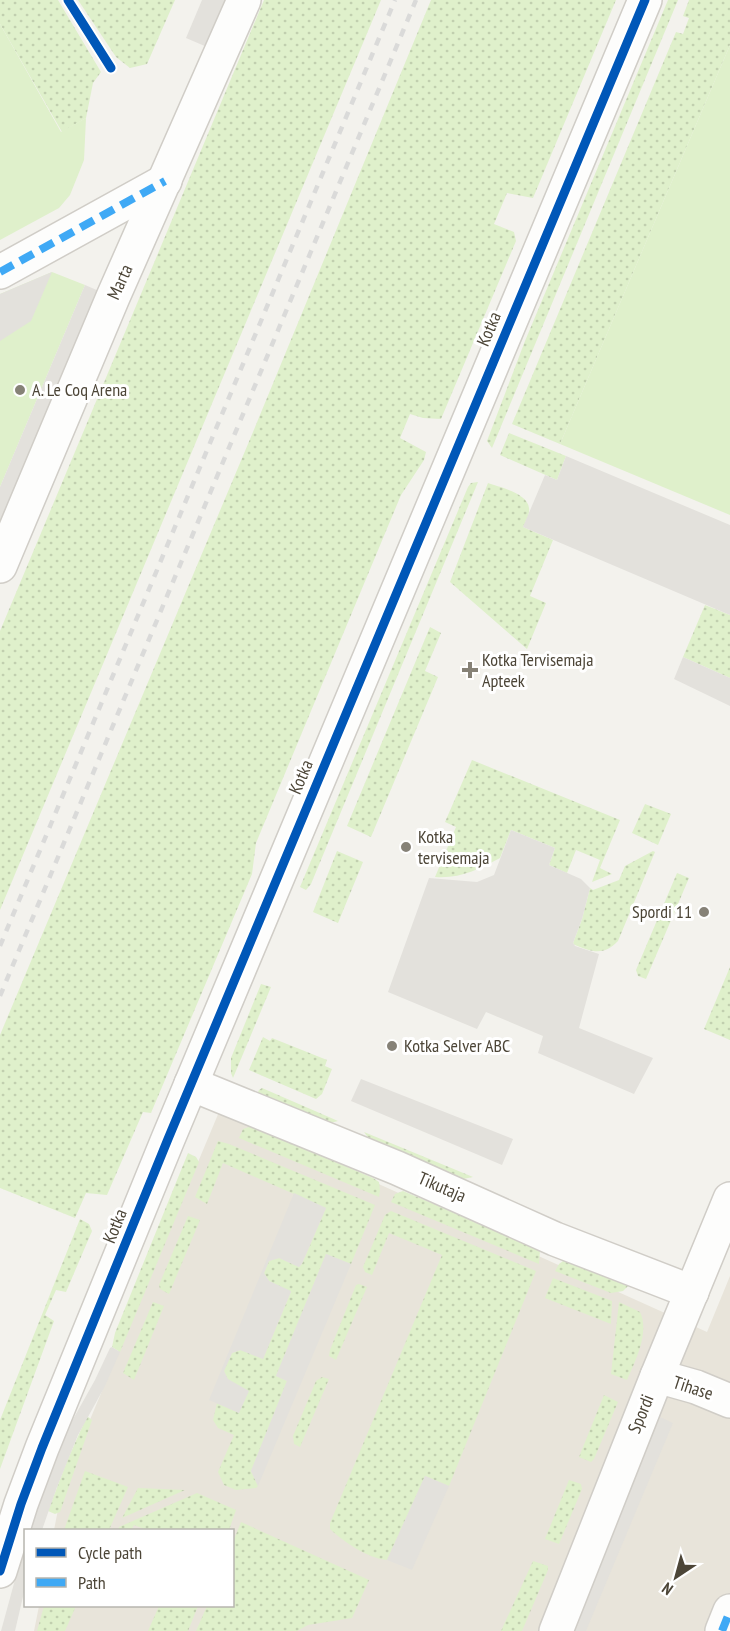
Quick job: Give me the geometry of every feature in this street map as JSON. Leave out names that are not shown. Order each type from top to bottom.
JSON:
[{"type":"street","name":"Marta","points":[[0,566],[113,297],[243,0]]},
{"type":"street","name":"Kotka","points":[[0,1571],[42,1448],[191,1084],[645,0]]},
{"type":"street","points":[[0,272],[165,181]]},
{"type":"street","name":"Tikutaja","points":[[191,1084],[397,1168],[555,1239],[692,1292]]},
{"type":"street","name":"Spordi","points":[[556,1631],[730,1199]]},
{"type":"street","name":"Tihase","points":[[657,1376],[696,1387],[730,1401]]},
{"type":"street","points":[[722,1631],[730,1611]]},
{"type":"shaded area","points":[[202,0],[227,0],[207,47],[186,38]]},
{"type":"shaded area","points":[[52,272],[31,321],[0,341],[0,294]]},
{"type":"shaded area","points":[[85,285],[113,297],[0,566],[0,487]]},
{"type":"shaded area","points":[[566,456],[730,525],[730,615],[523,527],[545,475],[557,480]]},
{"type":"shaded area","points":[[683,657],[730,678],[730,706],[674,679]]},
{"type":"shaded area","points":[[511,830],[555,848],[549,865],[581,879],[590,888],[573,943],[575,946],[599,954],[579,1028],[653,1058],[634,1094],[538,1053],[543,1036],[486,1012],[477,1029],[388,992],[429,878],[477,882],[494,875]]},
{"type":"shaded area","points":[[361,1079],[513,1139],[502,1165],[351,1101]]},
{"type":"shaded area","points":[[219,1112],[707,1332],[730,1276],[730,1631],[34,1631],[39,1607],[234,1607],[234,1529],[54,1529],[63,1484]]},
{"type":"shaded area","points":[[294,1193],[326,1208],[299,1267],[279,1258],[269,1261],[264,1273],[269,1281],[291,1291],[263,1359],[240,1350],[232,1353],[224,1371],[228,1379],[249,1391],[239,1413],[209,1400]]},
{"type":"shaded area","points":[[326,1254],[351,1264],[258,1486],[251,1471],[287,1381],[276,1376]]},
{"type":"shaded area","points":[[110,1348],[120,1352],[105,1386],[78,1435],[42,1529],[29,1529],[67,1430]]},
{"type":"shaded area","points":[[660,1417],[673,1423],[586,1631],[571,1631]]},
{"type":"shaded area","points":[[425,1476],[449,1486],[412,1570],[387,1560]]},
{"type":"shaded area","points":[[24,1547],[24,1592],[15,1631],[1,1631]]},
{"type":"green space","points":[[0,0],[58,0],[101,72],[93,83],[86,118],[62,132],[0,24]]},
{"type":"green space","points":[[78,0],[175,0],[147,64],[130,68],[116,57]]},
{"type":"green space","points":[[264,0],[381,0],[0,910],[0,631]]},
{"type":"green space","points":[[431,0],[616,0],[533,198],[507,193],[494,224],[514,232],[516,241],[441,419],[423,418],[410,414],[400,438],[426,452],[424,460],[401,495],[256,843],[252,874],[151,1113],[143,1112],[107,1195],[86,1193],[75,1218],[0,1188],[0,1035]]},
{"type":"green space","points":[[668,0],[678,0],[492,448],[487,441],[525,341]]},
{"type":"green space","points":[[689,0],[730,0],[730,45],[560,444],[512,424],[676,32],[683,34],[689,18],[683,16]]},
{"type":"green space","points":[[0,24],[61,132],[86,118],[84,160],[70,195],[59,208],[0,240]]},
{"type":"green space","points":[[730,45],[730,515],[560,444]]},
{"type":"green space","name":"A. Le Coq Arena","points":[[52,272],[85,285],[0,487],[0,294]]},
{"type":"green space","points":[[509,433],[566,456],[557,480],[500,455]]},
{"type":"green space","points":[[478,482],[311,884],[306,890],[300,887],[468,487],[471,483]]},
{"type":"green space","points":[[488,483],[512,491],[524,498],[529,510],[523,527],[553,540],[530,596],[546,603],[527,649],[450,582]]},
{"type":"green space","points":[[705,605],[730,615],[730,678],[683,657]]},
{"type":"green space","points":[[430,627],[441,633],[425,671],[438,677],[371,837],[347,826]]},
{"type":"green space","points":[[472,760],[620,820],[600,868],[612,874],[592,882],[600,860],[576,850],[567,873],[549,865],[555,848],[511,830],[500,858],[461,875],[435,877],[456,827],[445,822]]},
{"type":"green space","points":[[645,804],[671,814],[658,845],[632,833]]},
{"type":"green space","points":[[337,851],[363,862],[338,923],[313,912]]},
{"type":"green space","points":[[655,852],[618,941],[603,951],[575,945],[573,943],[590,888],[593,890],[619,880],[625,866]]},
{"type":"green space","points":[[677,873],[689,878],[646,979],[638,976],[636,970]]},
{"type":"green space","points":[[730,967],[730,1040],[704,1029]]},
{"type":"green space","points":[[261,984],[271,987],[233,1078],[231,1058]]},
{"type":"green space","points":[[263,1037],[270,1041],[272,1038],[327,1060],[325,1066],[332,1069],[322,1094],[316,1099],[249,1070]]},
{"type":"green space","points":[[262,1088],[338,1121],[326,1124],[256,1096]]},
{"type":"green space","points":[[252,1126],[373,1178],[379,1182],[379,1197],[239,1138],[243,1129]]},
{"type":"green space","points":[[364,1132],[473,1177],[458,1180],[372,1143]]},
{"type":"green space","points":[[218,1141],[375,1205],[351,1264],[326,1254],[276,1376],[287,1381],[251,1471],[258,1486],[236,1490],[224,1485],[218,1472],[234,1435],[218,1428],[213,1420],[217,1403],[239,1413],[224,1371],[232,1353],[241,1350],[263,1359],[291,1292],[269,1281],[264,1273],[269,1261],[279,1258],[299,1267],[326,1208],[223,1163],[207,1204],[195,1197]]},
{"type":"green space","points":[[188,1153],[196,1157],[199,1162],[120,1352],[112,1347],[115,1333]]},
{"type":"green space","points":[[403,1191],[534,1246],[540,1250],[539,1264],[391,1202],[395,1194]]},
{"type":"green space","points":[[391,1211],[536,1271],[449,1486],[425,1476],[387,1560],[364,1553],[349,1544],[330,1529],[330,1523],[442,1255],[389,1233],[372,1275],[365,1272],[363,1267],[385,1215]]},
{"type":"green space","points":[[188,1216],[200,1220],[169,1294],[160,1289],[159,1285]]},
{"type":"green space","points":[[80,1219],[89,1224],[92,1231],[66,1292],[56,1290],[45,1315],[54,1321],[0,1469],[0,1420]]},
{"type":"green space","points":[[563,1261],[571,1261],[628,1286],[623,1291],[611,1293],[555,1271]]},
{"type":"green space","points":[[553,1278],[612,1301],[611,1324],[545,1298]]},
{"type":"green space","points":[[356,1285],[367,1287],[336,1360],[329,1356],[330,1350]]},
{"type":"green space","points":[[153,1302],[164,1306],[134,1380],[123,1373]]},
{"type":"green space","points":[[619,1302],[640,1312],[643,1320],[640,1347],[627,1380],[611,1374]]},
{"type":"green space","points":[[322,1377],[329,1379],[300,1447],[294,1444],[293,1436],[316,1381]]},
{"type":"green space","points":[[604,1395],[618,1402],[591,1462],[579,1457]]},
{"type":"green space","points":[[87,1416],[92,1420],[60,1512],[55,1514],[48,1511]]},
{"type":"green space","points":[[85,1471],[128,1487],[109,1529],[64,1529]]},
{"type":"green space","points":[[569,1480],[581,1484],[582,1489],[559,1544],[545,1539]]},
{"type":"green space","points":[[138,1488],[185,1490],[122,1518]]},
{"type":"green space","points":[[197,1493],[236,1510],[229,1529],[144,1529],[134,1525],[132,1529],[118,1529]]},
{"type":"green space","points":[[241,1522],[369,1580],[352,1618],[308,1625],[297,1631],[196,1631],[207,1607],[234,1607],[234,1540]]},
{"type":"green space","points":[[533,1561],[548,1566],[548,1570],[522,1631],[501,1631]]},
{"type":"green space","points":[[44,1607],[76,1607],[65,1631],[37,1631]]},
{"type":"green space","points":[[159,1607],[198,1607],[188,1631],[148,1631]]},
{"type":"railway","points":[[0,946],[395,0]]},
{"type":"railway","points":[[0,996],[416,0]]},
{"type":"marked path","points":[[0,272],[165,181]]},
{"type":"marked path","points":[[722,1631],[730,1611]]},
{"type":"cycle path","points":[[68,0],[111,68]]},
{"type":"cycle path","points":[[0,1571],[42,1448],[168,1139],[645,0]]},
{"type":"place","name":"A. Le Coq Arena","points":[[20,390]]},
{"type":"place","name":"Kotka Tervisemaja Apteek","points":[[470,670]]},
{"type":"place","name":"Kotka tervisemaja","points":[[406,847]]},
{"type":"place","name":"Spordi 11","points":[[704,912]]},
{"type":"place","name":"Kotka Selver ABC","points":[[392,1046]]}]
